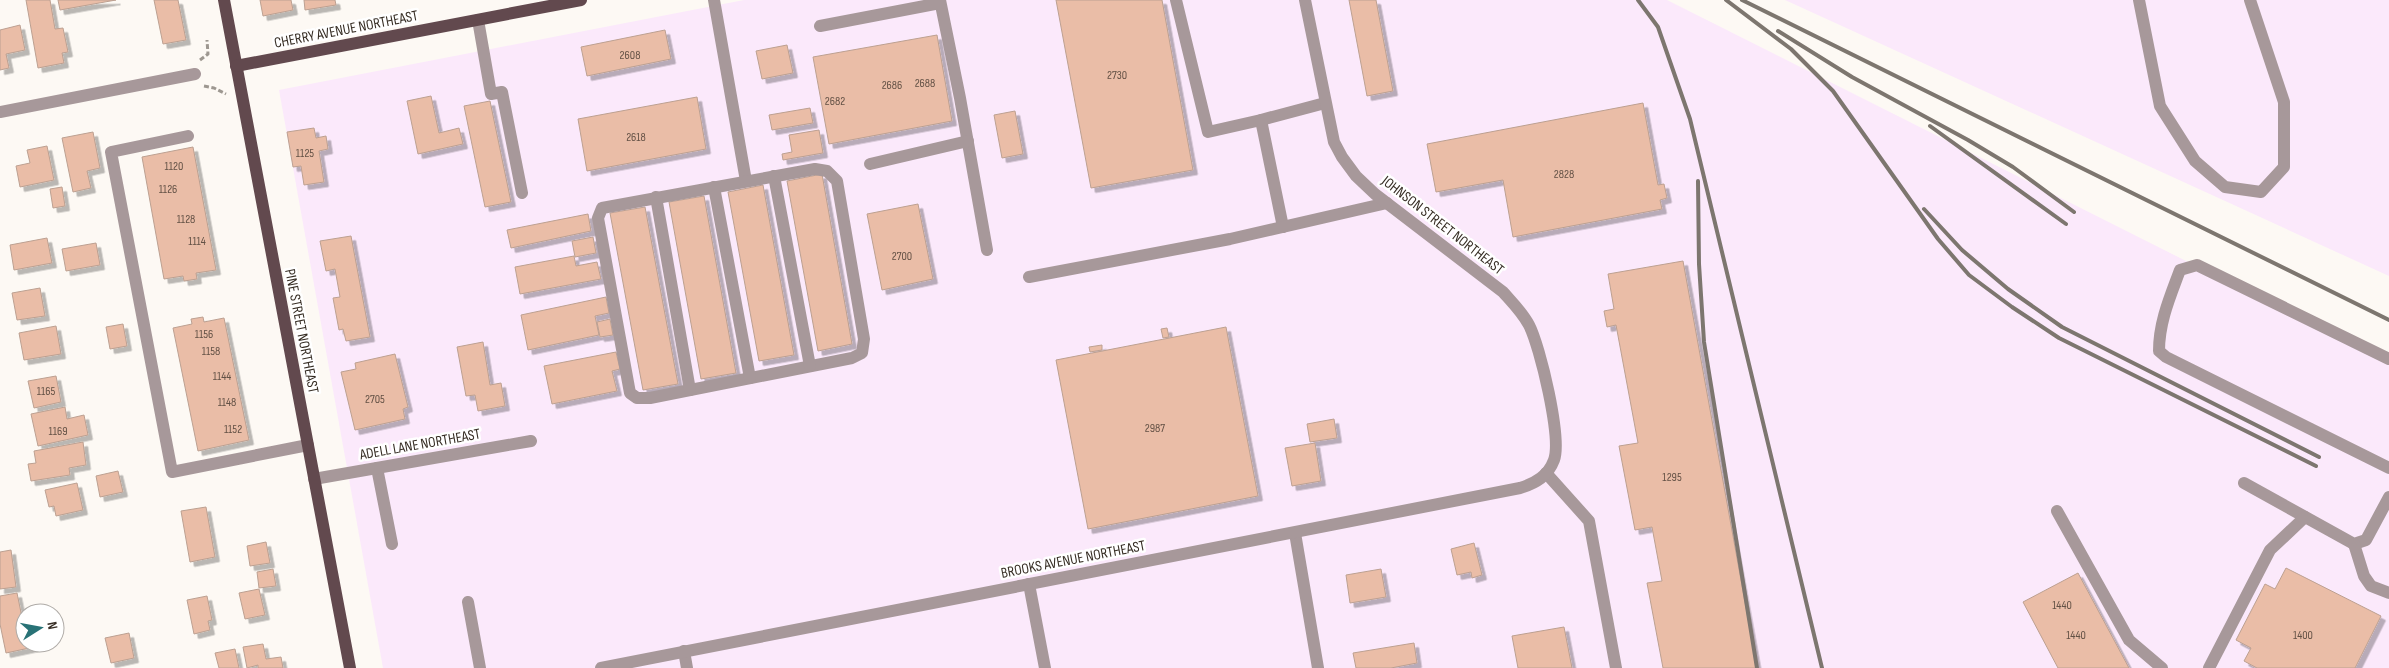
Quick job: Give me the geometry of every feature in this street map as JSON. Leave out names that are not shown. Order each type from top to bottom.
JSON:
[{"type":"main road","name":"PINE STREET NORTHEAST","points":[[224,0],[350,668]]},
{"type":"main road","name":"CHERRY AVENUE NORTHEAST","points":[[236,66],[478,20],[544,3],[581,0]]},
{"type":"street","points":[[714,0],[746,181]]},
{"type":"street","points":[[1176,0],[1208,132],[1325,103]]},
{"type":"street","name":"JOHNSON STREET NORTHEAST","points":[[1305,0],[1334,142],[1342,157],[1356,176],[1387,203],[1502,292],[1518,308],[1529,325],[1540,353],[1555,431],[1554,459],[1546,473]]},
{"type":"street","points":[[2139,0],[2160,106],[2195,161],[2225,187],[2261,192],[2284,167],[2284,102],[2250,0]]},
{"type":"street","points":[[820,26],[940,1],[968,141],[987,250]]},
{"type":"street","points":[[478,20],[491,94],[502,92],[522,193]]},
{"type":"street","points":[[0,112],[194,74]]},
{"type":"street","points":[[1261,120],[1283,227]]},
{"type":"street","points":[[188,136],[111,152],[172,472],[308,445]]},
{"type":"street","points":[[870,164],[968,141]]},
{"type":"street","points":[[815,168],[827,171],[836,181],[864,339],[862,353],[810,366],[650,398],[637,398],[630,393],[598,218],[602,208],[746,181],[815,168]]},
{"type":"street","points":[[774,176],[810,366]]},
{"type":"street","points":[[714,186],[750,378]]},
{"type":"street","points":[[656,197],[690,390]]},
{"type":"street","points":[[1029,277],[1230,239],[1387,203]]},
{"type":"street","points":[[2389,359],[2197,265],[2180,270],[2164,311],[2159,341],[2159,351],[2166,357],[2389,468]]},
{"type":"street","name":"ADELL LANE NORTHEAST","points":[[314,479],[531,442]]},
{"type":"street","points":[[377,468],[392,544]]},
{"type":"street","points":[[1546,473],[1589,521],[1616,668]]},
{"type":"street","name":"BROOKS AVENUE NORTHEAST","points":[[601,668],[1520,488],[1535,484],[1546,473]]},
{"type":"street","points":[[2244,483],[2354,544],[2364,576],[2371,586],[2389,593]]},
{"type":"street","points":[[2354,544],[2366,540],[2389,497]]},
{"type":"street","points":[[2058,511],[2129,640],[2162,668]]},
{"type":"street","points":[[2209,668],[2270,550],[2305,517]]},
{"type":"street","points":[[1296,533],[1318,668]]},
{"type":"street","points":[[1029,584],[1045,668]]},
{"type":"street","points":[[468,602],[480,668]]},
{"type":"street","points":[[684,651],[687,668]]},
{"type":"path","points":[[208,40],[208,54],[198,62],[194,74],[201,85],[214,88],[243,101]]},
{"type":"shaded area","points":[[744,0],[1667,0],[2389,363],[2389,668],[383,668],[279,90]]},
{"type":"shaded area","points":[[1785,0],[2389,0],[2389,276]]},
{"type":"building","points":[[26,0],[50,0],[55,29],[63,28],[68,52],[62,53],[64,63],[38,68]]},
{"type":"building","points":[[58,0],[116,0],[60,10]]},
{"type":"building","points":[[154,0],[178,0],[186,40],[163,44]]},
{"type":"building","points":[[260,0],[291,0],[293,10],[263,16]]},
{"type":"building","points":[[304,0],[335,0],[336,5],[305,10]]},
{"type":"building","points":[[1056,0],[1162,0],[1193,170],[1091,188]]},
{"type":"building","points":[[1349,0],[1376,0],[1393,91],[1367,96]]},
{"type":"building","points":[[20,25],[25,50],[6,54],[9,68],[0,70],[0,30]]},
{"type":"building","points":[[665,30],[671,59],[587,76],[581,47]]},
{"type":"building","points":[[937,35],[952,121],[829,144],[813,57]]},
{"type":"building","points":[[787,45],[793,73],[762,79],[756,51]]},
{"type":"building","points":[[431,96],[439,133],[459,128],[463,144],[418,154],[407,101]]},
{"type":"building","points":[[697,97],[706,149],[587,171],[578,119]]},
{"type":"building","points":[[490,101],[511,202],[485,207],[464,106]]},
{"type":"building","points":[[1643,103],[1658,185],[1664,184],[1667,198],[1660,200],[1662,209],[1513,237],[1503,180],[1436,192],[1427,144]]},
{"type":"building","points":[[810,108],[813,123],[772,130],[769,115]]},
{"type":"building","points":[[1015,111],[1023,154],[1002,158],[994,115]]},
{"type":"building","points":[[314,128],[316,138],[326,136],[328,149],[319,151],[324,182],[304,185],[301,166],[293,167],[287,132]]},
{"type":"building","points":[[819,130],[823,153],[783,160],[782,154],[792,152],[789,135]]},
{"type":"building","points":[[93,132],[100,168],[87,171],[91,188],[73,192],[62,138]]},
{"type":"building","points":[[47,146],[54,180],[20,187],[16,166],[30,163],[27,150]]},
{"type":"building","points":[[193,147],[216,270],[196,273],[197,279],[184,281],[183,276],[164,279],[142,157]]},
{"type":"building","points":[[822,174],[852,344],[818,351],[787,181]]},
{"type":"building","points":[[763,185],[794,355],[759,361],[728,192]]},
{"type":"building","points":[[62,187],[65,206],[53,208],[50,189]]},
{"type":"building","points":[[704,196],[736,373],[701,379],[669,202]]},
{"type":"building","points":[[918,204],[933,279],[882,290],[867,214]]},
{"type":"building","points":[[645,207],[678,384],[643,390],[610,213]]},
{"type":"building","points":[[588,214],[591,231],[511,248],[507,230]]},
{"type":"building","points":[[351,236],[370,337],[346,341],[343,329],[339,330],[333,298],[340,297],[335,269],[326,271],[320,241]]},
{"type":"building","points":[[593,237],[596,253],[575,257],[572,241]]},
{"type":"building","points":[[47,238],[52,263],[14,270],[10,245]]},
{"type":"building","points":[[96,243],[100,265],[66,271],[62,249]]},
{"type":"building","points":[[574,256],[576,266],[597,262],[601,279],[520,294],[515,267]]},
{"type":"building","points":[[1683,261],[1757,668],[1663,668],[1647,583],[1662,581],[1652,527],[1635,530],[1619,446],[1638,443],[1616,325],[1607,327],[1604,311],[1614,309],[1608,274]]},
{"type":"building","points":[[40,288],[45,316],[17,320],[12,293]]},
{"type":"building","points":[[606,297],[609,313],[595,316],[599,335],[528,350],[521,315]]},
{"type":"building","points":[[203,317],[204,322],[224,318],[249,440],[198,451],[173,328],[192,324],[191,319]]},
{"type":"building","points":[[610,319],[613,335],[600,337],[597,322]]},
{"type":"building","points":[[123,324],[127,346],[110,349],[106,327]]},
{"type":"building","points":[[56,326],[61,354],[24,360],[19,333]]},
{"type":"building","points":[[1226,327],[1258,496],[1088,529],[1056,360]]},
{"type":"building","points":[[1167,328],[1169,337],[1163,338],[1161,329]]},
{"type":"building","points":[[483,342],[490,385],[501,383],[505,406],[478,411],[475,395],[466,396],[457,347]]},
{"type":"building","points":[[1102,345],[1102,350],[1090,352],[1089,347]]},
{"type":"building","points":[[616,352],[620,369],[612,371],[617,391],[552,404],[544,366]]},
{"type":"building","points":[[395,354],[408,407],[403,409],[405,419],[355,430],[341,372],[356,369],[355,363]]},
{"type":"building","points":[[56,376],[61,402],[34,408],[28,381]]},
{"type":"building","points":[[65,407],[67,419],[84,415],[88,435],[38,446],[31,414]]},
{"type":"building","points":[[1334,419],[1337,438],[1310,442],[1307,424]]},
{"type":"building","points":[[83,442],[86,465],[69,468],[70,475],[31,481],[28,464],[36,463],[34,451]]},
{"type":"building","points":[[1315,443],[1321,481],[1292,486],[1285,448]]},
{"type":"building","points":[[118,471],[123,492],[100,497],[96,476]]},
{"type":"building","points":[[77,483],[83,510],[56,516],[54,506],[49,507],[45,490]]},
{"type":"building","points":[[206,507],[215,557],[190,562],[181,511]]},
{"type":"building","points":[[266,542],[270,563],[250,566],[247,546]]},
{"type":"building","points":[[1474,543],[1482,575],[1472,578],[1471,572],[1457,575],[1451,549]]},
{"type":"building","points":[[11,550],[16,587],[0,589],[0,552]]},
{"type":"building","points":[[2286,568],[2381,616],[2355,668],[2257,668],[2244,661],[2251,648],[2236,640],[2265,584],[2275,589]]},
{"type":"building","points":[[273,569],[276,586],[259,588],[257,572]]},
{"type":"building","points":[[1381,569],[1386,597],[1350,603],[1346,575]]},
{"type":"building","points":[[2078,573],[2129,668],[2058,668],[2023,602]]},
{"type":"building","points":[[259,589],[265,615],[245,619],[239,593]]},
{"type":"building","points":[[17,593],[19,603],[15,603],[15,651],[6,653],[0,624],[0,596]]},
{"type":"building","points":[[207,596],[212,620],[208,621],[210,630],[194,634],[187,600]]},
{"type":"building","points":[[1564,627],[1572,668],[1518,668],[1512,636]]},
{"type":"building","points":[[129,633],[134,658],[111,663],[105,638]]},
{"type":"building","points":[[1414,643],[1417,663],[1391,668],[1356,668],[1353,653]]},
{"type":"building","points":[[263,644],[266,659],[281,657],[283,668],[258,668],[258,665],[247,668],[243,647]]},
{"type":"building","points":[[235,649],[239,668],[219,668],[215,653]]},
{"type":"railway","points":[[1638,0],[1658,27],[1690,119],[1822,668]]},
{"type":"railway","points":[[1726,0],[1791,49],[1833,91],[1938,239],[1969,275],[2012,307],[2059,338],[2316,466]]},
{"type":"railway","points":[[1742,0],[2389,320]]},
{"type":"railway","points":[[1778,31],[1852,77],[1968,140],[2013,167],[2074,212]]},
{"type":"railway","points":[[1930,126],[2066,224]]},
{"type":"railway","points":[[1698,181],[1699,264],[1704,342],[1757,668]]},
{"type":"railway","points":[[1924,209],[1962,250],[2008,289],[2062,327],[2319,457]]}]
